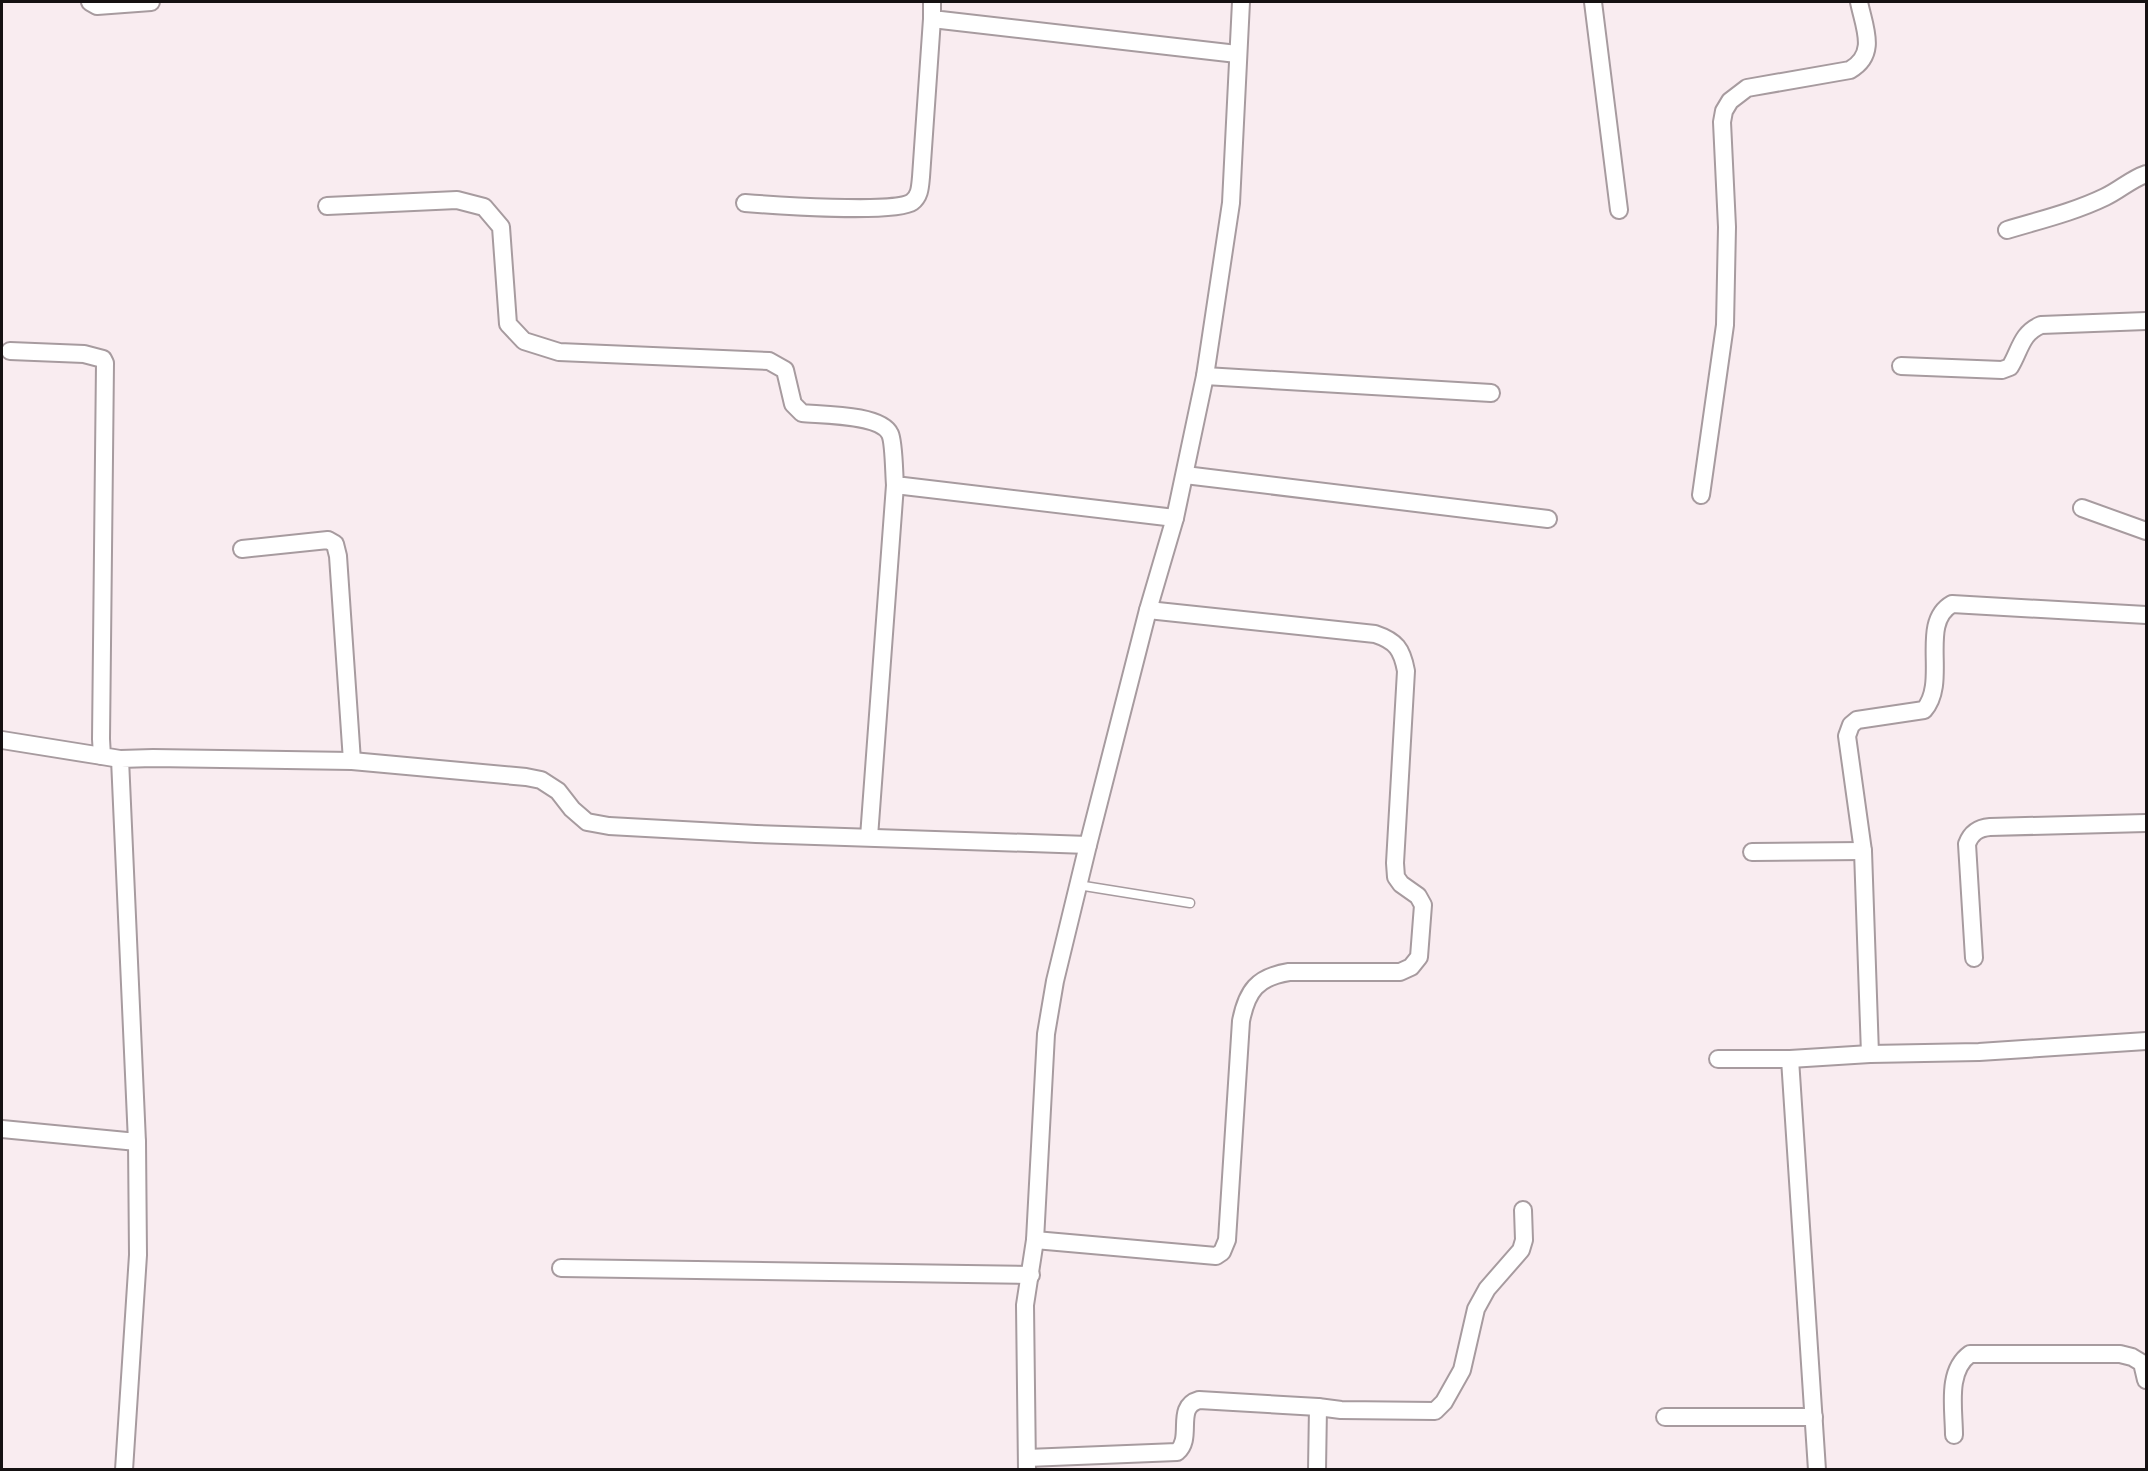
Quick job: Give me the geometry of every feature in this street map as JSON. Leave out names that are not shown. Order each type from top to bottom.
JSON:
[{"type":"street","points":[[90,2],[97,6],[151,2]]},
{"type":"street","points":[[745,203],[849,208],[894,207],[910,204],[919,195],[932,2]]},
{"type":"street","points":[[1240,2],[1231,203],[1206,376],[1175,518],[1148,610],[1078,885],[1055,981],[1046,1034],[1035,1240],[1025,1305],[1027,1464],[1177,1452],[1185,1438],[1188,1405],[1199,1400],[1341,1410],[1435,1411],[1444,1402],[1462,1370],[1476,1309],[1487,1289],[1521,1250],[1524,1240],[1522,1210]]},
{"type":"street","points":[[1593,2],[1619,210]]},
{"type":"street","points":[[1701,495],[1725,325],[1727,227],[1722,122],[1724,111],[1730,101],[1748,88],[1850,70],[1857,66],[1867,53],[1868,45],[1859,2]]},
{"type":"street","points":[[932,19],[1237,54]]},
{"type":"street","points":[[2007,230],[2088,205],[2146,174]]},
{"type":"street","points":[[327,206],[456,200],[484,207],[501,226],[508,324],[524,341],[559,352],[769,361],[784,370],[793,404],[802,413],[866,419],[884,427],[890,434],[895,485],[870,837]]},
{"type":"street","points":[[1901,366],[2002,370],[2010,368],[2025,336],[2031,329],[2041,325],[2146,321]]},
{"type":"street","points":[[10,351],[84,354],[103,359],[105,363],[102,756]]},
{"type":"street","points":[[1206,376],[1491,393]]},
{"type":"street","points":[[1185,475],[1548,519]]},
{"type":"street","points":[[895,485],[1175,518]]},
{"type":"street","points":[[2082,508],[2146,531]]},
{"type":"street","points":[[242,549],[328,540],[335,544],[342,595],[351,760]]},
{"type":"street","points":[[1870,1054],[1863,851],[1847,736],[1851,725],[1857,720],[1924,710],[1930,703],[1934,690],[1936,625],[1945,608],[1952,604],[2146,615]]},
{"type":"street","points":[[1035,1240],[1216,1256],[1222,1252],[1227,1240],[1241,1022],[1246,1000],[1255,986],[1274,975],[1289,972],[1400,972],[1411,968],[1419,957],[1423,905],[1418,896],[1401,884],[1396,877],[1406,671],[1403,656],[1395,644],[1375,634],[1148,610]]},
{"type":"street","points":[[2,740],[120,759],[351,760],[526,777],[541,780],[558,791],[572,809],[587,822],[609,826],[756,834],[1088,845]]},
{"type":"street","points":[[120,759],[137,1142],[138,1255],[124,1470]]},
{"type":"street","points":[[1974,958],[1967,844],[1970,836],[1976,831],[1990,827],[2146,823]]},
{"type":"street","points":[[1752,852],[1863,851]]},
{"type":"street","points":[[1718,1059],[1790,1059],[1870,1054],[1979,1052],[2146,1041]]},
{"type":"street","points":[[1790,1059],[1817,1470]]},
{"type":"street","points":[[2,1129],[137,1142]]},
{"type":"street","points":[[561,1268],[1031,1275]]},
{"type":"street","points":[[1954,1435],[1954,1378],[1963,1359],[1970,1354],[2120,1354],[2142,1363],[2146,1380]]},
{"type":"street","points":[[1317,1470],[1318,1407]]},
{"type":"street","points":[[1665,1417],[1814,1417]]},
{"type":"lane","points":[[1078,885],[1190,903]]}]
